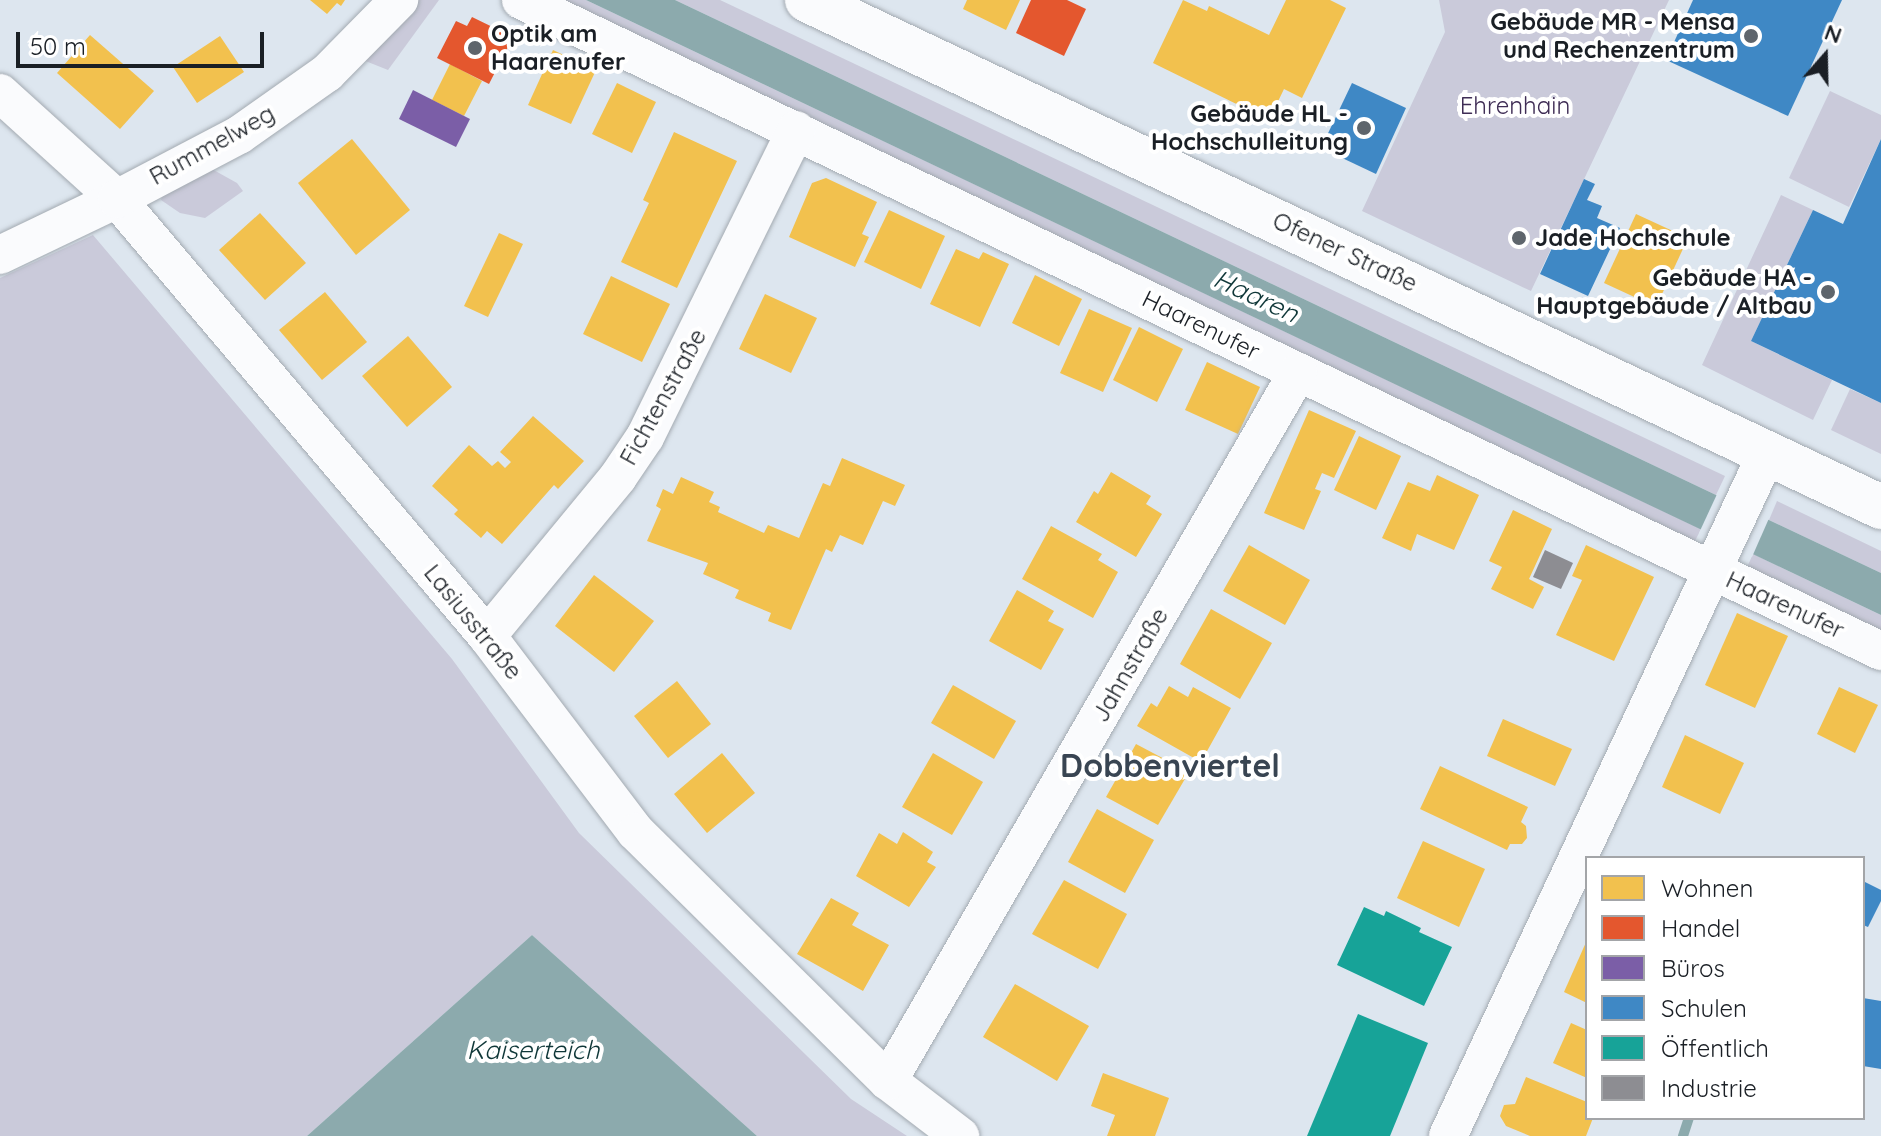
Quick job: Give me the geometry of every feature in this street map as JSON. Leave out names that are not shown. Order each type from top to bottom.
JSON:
[{"type":"main road","name":"Ofener Straße","points":[[807,0],[1881,507]]},
{"type":"street","name":"Rummelweg","points":[[0,255],[117,199],[239,135],[327,73],[399,0]]},
{"type":"street","name":"Haarenufer","points":[[521,0],[1298,372],[1719,558],[1881,651]]},
{"type":"street","name":"Lasiusstraße","points":[[0,93],[117,199],[487,636],[636,832],[888,1081],[960,1136]]},
{"type":"street","name":"Fichtenstraße","points":[[487,636],[618,477],[645,437],[796,130]]},
{"type":"street","name":"Jahnstraße","points":[[888,1081],[1298,372]]},
{"type":"street","points":[[1448,1136],[1767,453]]},
{"type":"green space","points":[[419,0],[439,0],[388,70],[363,60]]},
{"type":"green space","points":[[542,0],[586,0],[1701,529],[1691,549]]},
{"type":"green space","points":[[675,0],[720,0],[1725,476],[1716,495]]},
{"type":"green space","name":"Ehrenhain","points":[[1439,0],[1669,0],[1531,291],[1362,211],[1445,32]]},
{"type":"green space","points":[[1830,91],[1881,115],[1881,139],[1849,207],[1789,178]]},
{"type":"green space","points":[[210,168],[237,183],[243,191],[205,218],[180,213],[161,200],[162,196]]},
{"type":"green space","points":[[1781,195],[1813,210],[1751,341],[1832,380],[1813,420],[1702,365]]},
{"type":"green space","points":[[93,235],[452,659],[579,833],[851,1099],[907,1136],[757,1136],[532,935],[307,1136],[0,1136],[0,278]]},
{"type":"green space","points":[[1850,389],[1881,403],[1881,454],[1831,430]]},
{"type":"green space","points":[[1777,501],[1881,551],[1881,573],[1769,520]]},
{"type":"green space","points":[[1753,554],[1881,615],[1881,639],[1744,574]]},
{"type":"water","name":"Haaren","points":[[586,0],[675,0],[1881,573],[1881,615]]},
{"type":"water","name":"Kaiserteich","points":[[532,935],[757,1136],[307,1136]]},
{"type":"pier","points":[[1718,492],[1770,516],[1752,557],[1699,533]]},
{"type":"building: Wohnen","points":[[310,0],[345,0],[341,6],[337,3],[327,14]]},
{"type":"building: Wohnen","points":[[967,0],[1020,0],[1006,30],[963,9]]},
{"type":"building: Wohnen","points":[[1183,0],[1207,11],[1209,6],[1269,35],[1286,0],[1330,0],[1346,8],[1302,98],[1284,89],[1269,120],[1153,63]]},
{"type":"building: Wohnen","points":[[90,35],[154,91],[120,129],[57,73]]},
{"type":"building: Wohnen","points":[[220,36],[244,72],[197,103],[173,67]]},
{"type":"building: Wohnen","points":[[553,50],[596,70],[571,124],[528,105]]},
{"type":"building: Wohnen","points":[[450,64],[482,81],[464,116],[432,100]]},
{"type":"building: Wohnen","points":[[617,83],[656,102],[632,153],[592,134]]},
{"type":"building: Wohnen","points":[[674,132],[737,161],[677,288],[621,262],[649,203],[643,200]]},
{"type":"building: Wohnen","points":[[352,139],[410,210],[356,255],[298,183]]},
{"type":"building: Wohnen","points":[[826,178],[877,202],[862,234],[869,237],[855,267],[789,237],[812,183]]},
{"type":"building: Wohnen","points":[[889,210],[945,236],[921,289],[864,262]]},
{"type":"building: Wohnen","points":[[260,213],[306,263],[265,300],[219,250]]},
{"type":"building: Wohnen","points":[[1636,214],[1688,238],[1656,307],[1604,283]]},
{"type":"building: Wohnen","points":[[499,233],[523,244],[488,317],[464,306]]},
{"type":"building: Wohnen","points":[[956,249],[979,259],[983,252],[1009,264],[980,327],[930,304]]},
{"type":"building: Wohnen","points":[[1035,275],[1082,299],[1059,346],[1012,323]]},
{"type":"building: Wohnen","points":[[611,276],[670,304],[642,362],[583,334]]},
{"type":"building: Wohnen","points":[[325,292],[367,342],[322,380],[279,330]]},
{"type":"building: Wohnen","points":[[765,294],[817,318],[791,373],[739,349]]},
{"type":"building: Wohnen","points":[[1089,309],[1132,328],[1103,392],[1060,373]]},
{"type":"building: Wohnen","points":[[1139,327],[1183,349],[1157,402],[1113,380]]},
{"type":"building: Wohnen","points":[[408,336],[452,387],[407,427],[362,376]]},
{"type":"building: Wohnen","points":[[1207,362],[1260,387],[1238,434],[1185,410]]},
{"type":"building: Wohnen","points":[[1309,410],[1356,431],[1334,478],[1322,473],[1315,489],[1321,491],[1304,530],[1264,513]]},
{"type":"building: Wohnen","points":[[533,416],[584,461],[558,489],[554,485],[502,544],[487,531],[481,538],[454,514],[458,510],[432,486],[469,445],[492,466],[498,461],[505,468],[511,462],[500,452]]},
{"type":"building: Wohnen","points":[[1359,436],[1401,456],[1376,510],[1334,490]]},
{"type":"building: Wohnen","points":[[842,458],[905,485],[895,506],[883,501],[863,545],[840,535],[832,552],[826,549],[791,630],[768,621],[771,613],[735,598],[739,590],[703,574],[708,563],[647,541],[661,509],[656,506],[663,489],[673,494],[681,477],[714,492],[709,502],[720,507],[718,512],[764,533],[768,525],[799,538],[823,483],[830,486]]},
{"type":"building: Wohnen","points":[[1111,472],[1151,496],[1146,504],[1162,514],[1136,557],[1076,522],[1094,491],[1098,494]]},
{"type":"building: Wohnen","points":[[1437,475],[1479,495],[1454,550],[1417,534],[1411,551],[1382,538],[1408,482],[1430,491]]},
{"type":"building: Wohnen","points":[[1513,510],[1552,529],[1529,579],[1544,587],[1533,609],[1491,589],[1502,567],[1489,561]]},
{"type":"building: Wohnen","points":[[1051,526],[1102,554],[1098,560],[1118,572],[1093,618],[1022,579]]},
{"type":"building: Wohnen","points":[[1249,545],[1310,580],[1285,625],[1223,591]]},
{"type":"building: Wohnen","points":[[1586,545],[1654,577],[1614,661],[1556,635],[1582,580],[1572,576]]},
{"type":"building: Wohnen","points":[[594,575],[654,621],[614,672],[555,626]]},
{"type":"building: Wohnen","points":[[1017,590],[1054,611],[1048,621],[1064,629],[1041,670],[989,641]]},
{"type":"building: Wohnen","points":[[1211,609],[1272,643],[1240,699],[1180,664]]},
{"type":"building: Wohnen","points":[[1737,613],[1788,636],[1755,708],[1705,685]]},
{"type":"building: Wohnen","points":[[677,681],[711,724],[668,758],[634,716]]},
{"type":"building: Wohnen","points":[[953,685],[1016,721],[994,759],[931,723]]},
{"type":"building: Wohnen","points":[[1169,686],[1188,697],[1193,687],[1231,708],[1201,762],[1137,726],[1151,703],[1157,707]]},
{"type":"building: Wohnen","points":[[1839,687],[1878,705],[1855,753],[1817,734]]},
{"type":"building: Wohnen","points":[[1503,719],[1572,749],[1555,786],[1487,756]]},
{"type":"building: Wohnen","points":[[1685,735],[1744,763],[1720,814],[1662,787]]},
{"type":"building: Wohnen","points":[[1136,744],[1189,772],[1158,825],[1106,797]]},
{"type":"building: Wohnen","points":[[722,753],[755,793],[707,833],[674,794]]},
{"type":"building: Wohnen","points":[[933,753],[983,782],[952,835],[902,807]]},
{"type":"building: Wohnen","points":[[1440,766],[1528,807],[1521,822],[1526,826],[1527,838],[1522,844],[1510,844],[1507,850],[1420,809]]},
{"type":"building: Wohnen","points":[[1097,809],[1154,840],[1125,893],[1068,862]]},
{"type":"building: Wohnen","points":[[903,832],[933,852],[927,862],[936,867],[909,907],[856,876],[879,833],[897,844]]},
{"type":"building: Wohnen","points":[[1423,841],[1485,869],[1459,927],[1397,898]]},
{"type":"building: Wohnen","points":[[1064,880],[1127,914],[1098,969],[1032,934]]},
{"type":"building: Wohnen","points":[[831,898],[859,913],[852,925],[889,945],[863,991],[797,954]]},
{"type":"building: Wohnen","points":[[1585,945],[1585,1002],[1564,992]]},
{"type":"building: Wohnen","points":[[1015,984],[1089,1026],[1057,1081],[983,1037]]},
{"type":"building: Wohnen","points":[[1571,1023],[1585,1029],[1585,1077],[1553,1063]]},
{"type":"building: Wohnen","points":[[1103,1073],[1169,1098],[1155,1136],[1107,1136],[1115,1115],[1091,1106]]},
{"type":"building: Wohnen","points":[[1526,1077],[1585,1101],[1585,1120],[1592,1120],[1586,1136],[1530,1136],[1506,1126],[1500,1116],[1504,1105],[1515,1104]]},
{"type":"building: Handel","points":[[1031,0],[1067,0],[1086,9],[1064,56],[1016,33]]},
{"type":"building: Handel","name":"Optik am Haarenufer","points":[[472,17],[513,37],[489,84],[437,58],[456,21],[467,26]]},
{"type":"building: Büros","points":[[413,90],[470,119],[456,147],[399,119]]},
{"type":"building: Schulen","name":"Gebäude MR - Mensa und Rechenzentrum","points":[[1693,0],[1842,0],[1788,116],[1666,60]]},
{"type":"building: Schulen","name":"Gebäude HL - Hochschulleitung","points":[[1352,83],[1406,108],[1376,174],[1321,148]]},
{"type":"building: Schulen","name":"Gebäude HA - Hauptgebäude / Altbau","points":[[1881,139],[1881,403],[1751,341],[1813,210],[1843,224]]},
{"type":"building: Schulen","points":[[1584,179],[1595,184],[1587,200],[1602,206],[1597,218],[1620,228],[1588,296],[1540,274]]},
{"type":"building: Schulen","points":[[1865,882],[1881,890],[1881,901],[1868,927],[1865,926]]},
{"type":"building: Schulen","points":[[1865,998],[1881,1001],[1881,1069],[1865,1066]]},
{"type":"building: Öffentlich","points":[[1364,907],[1384,916],[1386,911],[1421,928],[1419,932],[1452,947],[1424,1006],[1337,965]]},
{"type":"building: Öffentlich","points":[[1358,1014],[1428,1043],[1390,1136],[1307,1136]]},
{"type":"building: Industrie","points":[[1545,550],[1573,563],[1561,589],[1533,577]]},
{"type":"waterway","points":[[1683,1136],[1688,1120]]},
{"type":"place","name":"Gebäude MR - Mensa und Rechenzentrum","points":[[1751,36]]},
{"type":"place","name":"Optik am Haarenufer","points":[[475,48]]},
{"type":"place","name":"Gebäude HL - Hochschulleitung","points":[[1364,128]]},
{"type":"place","name":"Jade Hochschule","points":[[1519,238]]},
{"type":"place","name":"Gebäude HA - Hauptgebäude / Altbau","points":[[1828,292]]},
{"type":"district","name":"Dobbenviertel","points":[[1170,765]]}]
